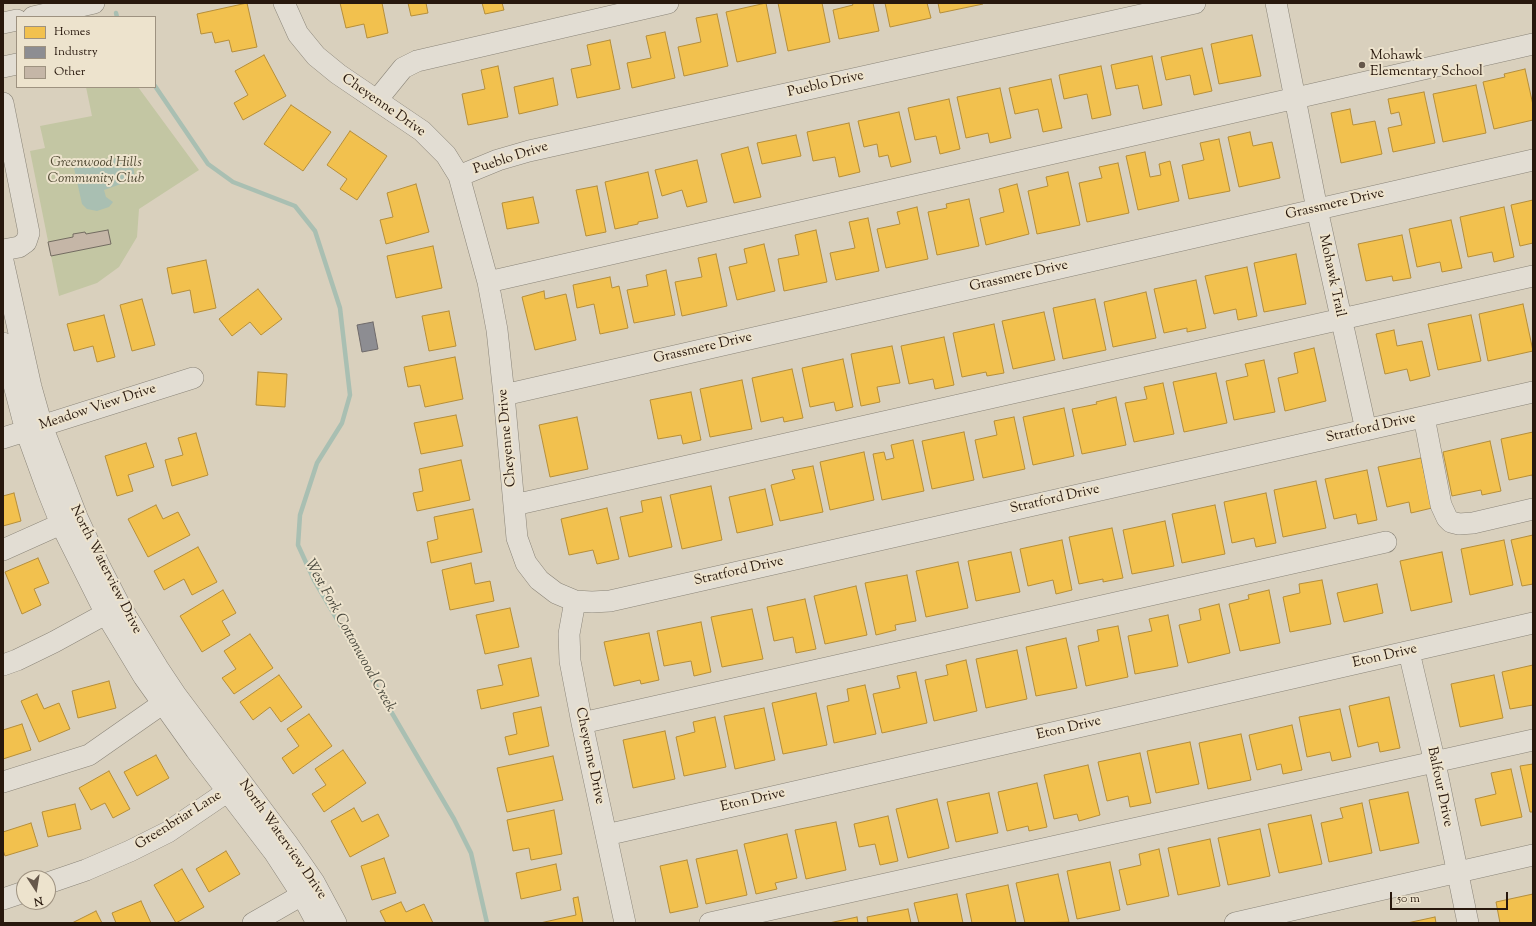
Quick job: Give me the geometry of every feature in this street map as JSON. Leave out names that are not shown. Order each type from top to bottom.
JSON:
[{"type":"street","points":[[26,3],[29,16]]},
{"type":"street","points":[[41,16],[56,14],[94,3]]},
{"type":"street","name":"Cheyenne Drive","points":[[284,3],[298,34],[316,56],[338,74],[422,131],[446,155],[459,176],[488,282],[497,330],[517,538],[526,563],[539,580],[556,593],[575,601],[569,634],[570,661],[625,923]]},
{"type":"street","points":[[377,100],[403,68],[417,61],[668,3]]},
{"type":"street","name":"Pueblo Drive","points":[[459,176],[498,160],[529,151],[1195,3]]},
{"type":"street","name":"Mohawk Trail","points":[[1276,3],[1317,209],[1366,430]]},
{"type":"street","points":[[3,24],[16,20]]},
{"type":"street","points":[[488,282],[1533,44]]},
{"type":"street","points":[[3,67],[16,64]]},
{"type":"street","points":[[3,250],[18,247],[26,242],[29,233],[4,114]]},
{"type":"street","name":"Grassmere Drive","points":[[504,394],[1533,160]]},
{"type":"street","name":"North Waterview Drive","points":[[3,260],[31,387],[34,428],[47,489],[61,524],[113,610],[176,695],[302,895],[317,923]]},
{"type":"street","points":[[514,505],[1533,276]]},
{"type":"street","name":"North Waterview Drive","points":[[3,343],[34,428],[77,517],[113,610],[140,671],[162,704],[235,787],[287,843],[314,882],[336,923]]},
{"type":"street","name":"Meadow View Drive","points":[[3,438],[193,378]]},
{"type":"street","name":"Stratford Drive","points":[[575,601],[610,601],[1533,392]]},
{"type":"street","points":[[1424,417],[1441,505],[1447,518],[1451,522],[1459,524],[1473,523],[1533,509]]},
{"type":"street","points":[[3,550],[61,524]]},
{"type":"street","points":[[582,724],[1386,542]]},
{"type":"street","points":[[3,665],[54,642],[113,610]]},
{"type":"street","name":"Eton Drive","points":[[606,835],[1533,623]]},
{"type":"street","name":"Balfour Drive","points":[[1409,652],[1435,763],[1468,923]]},
{"type":"street","points":[[3,782],[89,755],[162,704]]},
{"type":"street","points":[[710,923],[1533,740]]},
{"type":"street","name":"Greenbriar Lane","points":[[56,880],[86,870],[130,851],[168,832],[235,787]]},
{"type":"street","points":[[1235,923],[1533,855]]},
{"type":"street","points":[[3,899],[16,895]]},
{"type":"street","points":[[253,923],[302,895]]},
{"type":"green space","name":"Greenwood Hills Community Club","points":[[86,88],[139,88],[199,170],[139,209],[137,237],[119,267],[97,283],[59,296],[30,151],[45,148],[40,126],[92,116]]},
{"type":"shaded area","points":[[132,158],[135,179],[104,190],[106,197],[113,202],[109,207],[97,211],[87,209],[82,204],[74,168],[99,159]]},
{"type":"building: Homes","points":[[247,3],[257,47],[232,52],[229,40],[215,43],[212,32],[201,34],[197,14]]},
{"type":"building: Homes","points":[[340,3],[382,3],[388,33],[367,38],[364,24],[346,28]]},
{"type":"building: Homes","points":[[408,3],[426,3],[428,13],[411,16]]},
{"type":"building: Homes","points":[[482,3],[502,3],[504,10],[485,14]]},
{"type":"building: Homes","points":[[766,3],[776,53],[737,62],[726,12]]},
{"type":"building: Homes","points":[[778,3],[822,3],[830,42],[788,51]]},
{"type":"building: Homes","points":[[852,3],[873,3],[879,31],[839,39],[833,10],[853,5]]},
{"type":"building: Homes","points":[[885,3],[927,3],[931,18],[890,27]]},
{"type":"building: Homes","points":[[938,3],[983,3],[983,4],[940,13]]},
{"type":"building: Homes","points":[[717,14],[728,66],[684,76],[678,47],[701,42],[696,18]]},
{"type":"building: Homes","points":[[665,32],[675,78],[632,88],[627,63],[651,58],[646,36]]},
{"type":"building: Homes","points":[[1252,35],[1261,76],[1219,84],[1211,44]]},
{"type":"building: Homes","points":[[610,40],[620,89],[577,98],[571,69],[591,65],[587,45]]},
{"type":"building: Homes","points":[[1202,48],[1212,91],[1194,95],[1190,75],[1166,80],[1161,57]]},
{"type":"building: Homes","points":[[264,55],[286,96],[243,120],[234,103],[248,95],[235,71]]},
{"type":"building: Homes","points":[[1152,56],[1162,105],[1143,109],[1138,85],[1116,89],[1111,65]]},
{"type":"building: Homes","points":[[498,66],[508,117],[468,125],[462,94],[485,89],[481,70]]},
{"type":"building: Homes","points":[[1101,66],[1111,115],[1092,119],[1087,94],[1064,99],[1059,75]]},
{"type":"building: Homes","points":[[1525,69],[1533,105],[1533,120],[1494,129],[1483,82],[1505,77],[1504,74]]},
{"type":"building: Homes","points":[[553,78],[558,105],[519,114],[514,87]]},
{"type":"building: Homes","points":[[1051,79],[1062,128],[1043,132],[1038,109],[1015,114],[1009,88]]},
{"type":"building: Homes","points":[[1476,85],[1486,133],[1443,142],[1433,94]]},
{"type":"building: Homes","points":[[1000,88],[1011,138],[990,143],[988,133],[966,138],[957,97]]},
{"type":"building: Homes","points":[[1424,92],[1435,143],[1393,152],[1388,128],[1402,125],[1399,112],[1391,114],[1388,99]]},
{"type":"building: Homes","points":[[949,99],[960,149],[940,154],[936,136],[915,140],[908,108]]},
{"type":"building: Homes","points":[[291,105],[331,132],[303,171],[264,144]]},
{"type":"building: Homes","points":[[1350,109],[1353,125],[1375,121],[1382,154],[1341,163],[1331,113]]},
{"type":"building: Homes","points":[[899,112],[911,162],[891,167],[888,155],[879,157],[877,144],[864,147],[858,121]]},
{"type":"building: Homes","points":[[849,123],[860,172],[839,177],[835,157],[813,161],[807,132]]},
{"type":"building: Homes","points":[[350,131],[387,156],[357,200],[340,189],[347,179],[327,165]]},
{"type":"building: Homes","points":[[1250,132],[1253,146],[1272,142],[1280,178],[1239,187],[1228,137]]},
{"type":"building: Homes","points":[[796,135],[801,156],[762,164],[757,143]]},
{"type":"building: Homes","points":[[1219,139],[1230,191],[1189,199],[1182,165],[1204,160],[1200,143]]},
{"type":"building: Homes","points":[[748,147],[761,197],[734,203],[721,154]]},
{"type":"building: Homes","points":[[1145,152],[1150,177],[1161,175],[1159,164],[1170,161],[1179,201],[1138,210],[1126,156]]},
{"type":"building: Homes","points":[[697,160],[707,202],[687,207],[682,190],[662,196],[655,170]]},
{"type":"building: Homes","points":[[1118,163],[1129,213],[1087,222],[1079,183],[1102,178],[1099,167]]},
{"type":"building: Homes","points":[[648,172],[658,218],[615,229],[605,182]]},
{"type":"building: Homes","points":[[1068,172],[1080,225],[1037,234],[1028,191],[1048,186],[1046,177]]},
{"type":"building: Homes","points":[[416,184],[429,232],[386,244],[380,220],[393,217],[387,193]]},
{"type":"building: Homes","points":[[1017,184],[1029,234],[986,245],[980,218],[1004,212],[999,189]]},
{"type":"building: Homes","points":[[597,186],[606,232],[586,236],[576,190]]},
{"type":"building: Homes","points":[[533,197],[539,223],[507,229],[502,203]]},
{"type":"building: Homes","points":[[969,199],[979,246],[937,255],[928,212],[947,208],[946,204]]},
{"type":"building: Homes","points":[[1533,200],[1533,243],[1520,246],[1511,205]]},
{"type":"building: Homes","points":[[917,207],[928,259],[886,268],[877,229],[900,224],[897,212]]},
{"type":"building: Homes","points":[[1504,207],[1514,257],[1494,262],[1492,252],[1468,257],[1460,217]]},
{"type":"building: Homes","points":[[868,218],[879,271],[836,280],[830,253],[855,248],[849,222]]},
{"type":"building: Homes","points":[[1451,220],[1462,268],[1442,272],[1440,262],[1417,267],[1409,229]]},
{"type":"building: Homes","points":[[816,230],[827,282],[784,291],[778,259],[799,255],[795,235]]},
{"type":"building: Homes","points":[[1402,235],[1411,278],[1393,281],[1392,276],[1366,281],[1358,244]]},
{"type":"building: Homes","points":[[764,244],[775,291],[737,300],[729,267],[747,263],[744,249]]},
{"type":"building: Homes","points":[[433,246],[442,288],[396,298],[387,256]]},
{"type":"building: Homes","points":[[716,254],[727,306],[682,316],[675,282],[702,277],[698,258]]},
{"type":"building: Homes","points":[[1296,254],[1306,304],[1264,312],[1254,263]]},
{"type":"building: Homes","points":[[206,260],[216,308],[194,313],[190,290],[172,294],[167,268]]},
{"type":"building: Homes","points":[[1247,267],[1257,316],[1238,320],[1236,309],[1214,314],[1205,276]]},
{"type":"building: Homes","points":[[666,270],[675,315],[634,323],[627,290],[648,286],[646,275]]},
{"type":"building: Homes","points":[[610,277],[612,288],[619,286],[628,328],[600,334],[594,304],[577,308],[573,285]]},
{"type":"building: Homes","points":[[1196,280],[1206,328],[1187,332],[1187,328],[1164,333],[1154,289]]},
{"type":"building: Homes","points":[[258,289],[282,319],[261,335],[250,322],[232,336],[219,319]]},
{"type":"building: Homes","points":[[544,291],[545,299],[566,294],[576,340],[535,350],[522,297]]},
{"type":"building: Homes","points":[[1146,292],[1156,338],[1113,347],[1104,302]]},
{"type":"building: Homes","points":[[142,299],[155,345],[132,351],[120,305]]},
{"type":"building: Homes","points":[[1095,299],[1106,350],[1063,359],[1053,308]]},
{"type":"building: Homes","points":[[1523,304],[1533,351],[1488,361],[1479,314]]},
{"type":"building: Homes","points":[[449,311],[456,346],[429,351],[422,316]]},
{"type":"building: Homes","points":[[1044,312],[1055,360],[1013,369],[1002,321]]},
{"type":"building: Homes","points":[[104,315],[115,357],[97,362],[93,346],[74,351],[67,324]]},
{"type":"building: Homes","points":[[1471,315],[1481,361],[1438,370],[1428,324]]},
{"type":"building: Homes","points":[[994,324],[1004,373],[987,376],[986,372],[962,377],[953,333]]},
{"type":"building: Homes","points":[[1394,330],[1397,346],[1422,341],[1430,376],[1410,381],[1407,369],[1385,374],[1376,334]]},
{"type":"building: Homes","points":[[944,337],[954,385],[935,389],[933,379],[909,384],[901,346]]},
{"type":"building: Homes","points":[[892,346],[900,383],[877,387],[880,402],[861,406],[851,354]]},
{"type":"building: Homes","points":[[1314,348],[1326,401],[1285,411],[1278,378],[1298,373],[1294,353]]},
{"type":"building: Homes","points":[[455,357],[463,399],[425,407],[420,385],[408,387],[404,367]]},
{"type":"building: Homes","points":[[843,359],[853,407],[836,411],[834,402],[810,407],[802,368]]},
{"type":"building: Homes","points":[[1264,360],[1275,412],[1234,420],[1226,381],[1248,376],[1245,364]]},
{"type":"building: Homes","points":[[792,369],[803,418],[784,422],[783,417],[761,422],[752,378]]},
{"type":"building: Homes","points":[[258,372],[287,374],[285,407],[256,405]]},
{"type":"building: Homes","points":[[1216,373],[1227,423],[1184,432],[1173,382]]},
{"type":"building: Homes","points":[[742,380],[752,429],[710,437],[700,389]]},
{"type":"building: Homes","points":[[1163,383],[1174,434],[1134,442],[1125,403],[1147,399],[1144,387]]},
{"type":"building: Homes","points":[[691,392],[701,440],[683,444],[681,435],[658,439],[650,400]]},
{"type":"building: Homes","points":[[1116,397],[1126,445],[1082,454],[1072,409],[1097,404],[1096,402]]},
{"type":"building: Homes","points":[[1064,408],[1074,456],[1033,465],[1023,417]]},
{"type":"building: Homes","points":[[456,415],[463,446],[421,454],[414,423]]},
{"type":"building: Homes","points":[[577,417],[588,469],[550,477],[539,425]]},
{"type":"building: Homes","points":[[1014,417],[1025,469],[983,478],[975,440],[997,435],[994,421]]},
{"type":"building: Homes","points":[[964,432],[974,480],[932,489],[922,441]]},
{"type":"building: Homes","points":[[1533,432],[1533,479],[1532,475],[1509,480],[1501,439]]},
{"type":"building: Homes","points":[[196,433],[208,475],[172,486],[165,460],[183,455],[178,438]]},
{"type":"building: Homes","points":[[913,440],[924,491],[882,500],[873,454],[884,452],[886,460],[894,458],[891,445]]},
{"type":"building: Homes","points":[[1490,441],[1501,491],[1482,495],[1481,490],[1452,496],[1443,452]]},
{"type":"building: Homes","points":[[146,443],[154,467],[128,475],[133,491],[117,496],[105,456]]},
{"type":"building: Homes","points":[[864,452],[874,500],[830,510],[820,462]]},
{"type":"building: Homes","points":[[1421,458],[1432,508],[1411,513],[1409,502],[1387,507],[1378,467]]},
{"type":"building: Homes","points":[[461,460],[470,500],[417,511],[413,493],[423,491],[419,469]]},
{"type":"building: Homes","points":[[813,466],[823,512],[780,521],[771,485],[795,479],[792,470]]},
{"type":"building: Homes","points":[[1367,470],[1377,520],[1358,524],[1356,514],[1334,519],[1325,479]]},
{"type":"building: Homes","points":[[1316,481],[1326,528],[1283,537],[1274,490]]},
{"type":"building: Homes","points":[[711,486],[722,540],[682,549],[670,495]]},
{"type":"building: Homes","points":[[765,489],[773,525],[737,533],[729,497]]},
{"type":"building: Homes","points":[[14,493],[21,521],[3,526],[3,496]]},
{"type":"building: Homes","points":[[1266,493],[1276,543],[1256,547],[1254,538],[1232,543],[1224,502]]},
{"type":"building: Homes","points":[[661,497],[672,547],[629,557],[620,517],[643,512],[641,501]]},
{"type":"building: Homes","points":[[156,505],[163,519],[178,512],[190,535],[148,557],[128,519]]},
{"type":"building: Homes","points":[[1215,505],[1225,554],[1182,563],[1172,514]]},
{"type":"building: Homes","points":[[607,508],[619,559],[597,564],[593,550],[569,555],[561,519]]},
{"type":"building: Homes","points":[[473,509],[482,552],[431,563],[427,542],[438,539],[434,517]]},
{"type":"building: Homes","points":[[1165,521],[1174,566],[1132,574],[1123,530]]},
{"type":"building: Homes","points":[[1112,528],[1123,578],[1103,582],[1103,579],[1079,584],[1069,537]]},
{"type":"building: Homes","points":[[1533,535],[1533,584],[1522,586],[1511,540]]},
{"type":"building: Homes","points":[[1062,540],[1072,590],[1056,594],[1053,580],[1028,586],[1020,549]]},
{"type":"building: Homes","points":[[1504,540],[1513,585],[1470,595],[1461,549]]},
{"type":"building: Homes","points":[[198,547],[217,582],[192,595],[184,579],[164,590],[154,571]]},
{"type":"building: Homes","points":[[1011,552],[1020,592],[976,601],[968,561]]},
{"type":"building: Homes","points":[[1442,552],[1452,602],[1411,611],[1400,561]]},
{"type":"building: Homes","points":[[38,558],[49,583],[34,589],[41,605],[22,614],[5,572]]},
{"type":"building: Homes","points":[[958,562],[968,608],[926,617],[916,571]]},
{"type":"building: Homes","points":[[471,563],[475,584],[490,581],[494,601],[450,610],[442,570]]},
{"type":"building: Homes","points":[[907,575],[916,621],[895,625],[896,630],[876,635],[865,583]]},
{"type":"building: Homes","points":[[1322,580],[1331,624],[1290,632],[1283,597],[1300,593],[1299,584]]},
{"type":"building: Homes","points":[[1377,584],[1383,613],[1344,622],[1337,593]]},
{"type":"building: Homes","points":[[856,586],[867,635],[825,644],[814,596]]},
{"type":"building: Homes","points":[[223,590],[236,613],[222,621],[230,635],[202,652],[180,616]]},
{"type":"building: Homes","points":[[1269,590],[1280,643],[1240,651],[1229,604],[1249,599],[1248,595]]},
{"type":"building: Homes","points":[[805,599],[816,649],[796,653],[793,637],[774,641],[767,607]]},
{"type":"building: Homes","points":[[1219,604],[1230,653],[1188,663],[1179,625],[1201,620],[1199,609]]},
{"type":"building: Homes","points":[[510,608],[519,647],[485,654],[476,615]]},
{"type":"building: Homes","points":[[752,609],[763,659],[722,667],[711,617]]},
{"type":"building: Homes","points":[[1168,615],[1178,666],[1135,674],[1128,636],[1152,631],[1149,619]]},
{"type":"building: Homes","points":[[701,622],[711,672],[694,676],[691,661],[664,666],[657,631]]},
{"type":"building: Homes","points":[[1118,626],[1128,677],[1086,686],[1078,646],[1099,641],[1097,630]]},
{"type":"building: Homes","points":[[649,633],[659,680],[641,684],[640,680],[614,686],[604,642]]},
{"type":"building: Homes","points":[[250,634],[273,668],[234,694],[222,678],[236,669],[224,651]]},
{"type":"building: Homes","points":[[1066,638],[1077,688],[1036,696],[1026,647]]},
{"type":"building: Homes","points":[[1017,650],[1027,699],[986,708],[976,659]]},
{"type":"building: Homes","points":[[531,658],[539,696],[481,709],[477,690],[503,685],[498,665]]},
{"type":"building: Homes","points":[[966,660],[977,711],[934,721],[925,680],[948,675],[946,665]]},
{"type":"building: Homes","points":[[1533,665],[1533,705],[1510,709],[1502,672]]},
{"type":"building: Homes","points":[[916,672],[927,723],[882,733],[873,694],[900,688],[897,676]]},
{"type":"building: Homes","points":[[279,675],[302,707],[281,722],[270,707],[253,720],[240,702]]},
{"type":"building: Homes","points":[[1494,675],[1503,718],[1460,727],[1451,684]]},
{"type":"building: Homes","points":[[109,681],[116,708],[78,718],[72,691]]},
{"type":"building: Homes","points":[[865,685],[876,734],[834,743],[827,706],[849,701],[847,689]]},
{"type":"building: Homes","points":[[816,693],[827,745],[783,754],[772,703]]},
{"type":"building: Homes","points":[[37,694],[44,709],[59,703],[70,729],[39,742],[21,701]]},
{"type":"building: Homes","points":[[1389,697],[1400,748],[1380,752],[1378,742],[1358,747],[1349,706]]},
{"type":"building: Homes","points":[[541,707],[549,746],[509,755],[505,737],[517,734],[513,713]]},
{"type":"building: Homes","points":[[764,708],[775,760],[735,769],[724,716]]},
{"type":"building: Homes","points":[[1340,709],[1351,757],[1332,761],[1330,752],[1307,757],[1299,717]]},
{"type":"building: Homes","points":[[309,714],[332,746],[293,774],[282,758],[299,746],[287,729]]},
{"type":"building: Homes","points":[[715,717],[726,767],[684,776],[676,737],[695,732],[693,722]]},
{"type":"building: Homes","points":[[22,724],[31,750],[3,759],[3,730]]},
{"type":"building: Homes","points":[[1292,725],[1302,770],[1283,774],[1281,764],[1257,770],[1249,735]]},
{"type":"building: Homes","points":[[665,731],[675,779],[633,788],[623,740]]},
{"type":"building: Homes","points":[[1241,734],[1251,780],[1208,789],[1199,743]]},
{"type":"building: Homes","points":[[1190,742],[1199,784],[1156,793],[1147,751]]},
{"type":"building: Homes","points":[[343,750],[366,783],[324,812],[312,794],[326,785],[315,769]]},
{"type":"building: Homes","points":[[1140,753],[1151,803],[1130,807],[1128,796],[1107,801],[1098,762]]},
{"type":"building: Homes","points":[[156,755],[169,778],[137,796],[124,772]]},
{"type":"building: Homes","points":[[553,756],[563,800],[507,812],[497,768]]},
{"type":"building: Homes","points":[[1533,764],[1533,812],[1530,812],[1520,766]]},
{"type":"building: Homes","points":[[1088,765],[1100,815],[1079,821],[1077,814],[1054,819],[1044,775]]},
{"type":"building: Homes","points":[[1511,769],[1522,817],[1481,826],[1475,799],[1496,794],[1491,773]]},
{"type":"building: Homes","points":[[109,771],[130,809],[113,818],[105,803],[91,810],[79,788]]},
{"type":"building: Homes","points":[[1037,783],[1047,827],[1029,831],[1028,826],[1007,831],[998,792]]},
{"type":"building: Homes","points":[[1408,792],[1419,843],[1380,851],[1369,800]]},
{"type":"building: Homes","points":[[989,793],[998,833],[956,842],[947,802]]},
{"type":"building: Homes","points":[[937,799],[949,848],[908,858],[896,809]]},
{"type":"building: Homes","points":[[1362,803],[1372,853],[1329,862],[1321,823],[1343,818],[1340,808]]},
{"type":"building: Homes","points":[[75,804],[81,829],[48,837],[42,812]]},
{"type":"building: Homes","points":[[354,808],[362,822],[378,814],[389,836],[350,857],[331,821]]},
{"type":"building: Homes","points":[[554,810],[562,854],[531,860],[529,848],[513,851],[507,820]]},
{"type":"building: Homes","points":[[1311,815],[1322,864],[1279,873],[1268,824]]},
{"type":"building: Homes","points":[[888,816],[898,861],[880,865],[875,844],[859,847],[854,824]]},
{"type":"building: Homes","points":[[836,822],[846,870],[806,879],[795,830]]},
{"type":"building: Homes","points":[[31,823],[38,846],[5,856],[3,850],[3,832]]},
{"type":"building: Homes","points":[[1260,829],[1270,876],[1228,885],[1218,838]]},
{"type":"building: Homes","points":[[787,834],[797,878],[775,883],[777,889],[756,894],[744,844]]},
{"type":"building: Homes","points":[[1210,839],[1220,886],[1178,895],[1168,848]]},
{"type":"building: Homes","points":[[1159,849],[1169,896],[1127,905],[1119,870],[1141,865],[1139,854]]},
{"type":"building: Homes","points":[[737,850],[747,895],[706,904],[696,859]]},
{"type":"building: Homes","points":[[226,851],[240,874],[209,892],[196,869]]},
{"type":"building: Homes","points":[[384,858],[396,893],[372,900],[361,866]]},
{"type":"building: Homes","points":[[687,860],[698,907],[670,913],[660,866]]},
{"type":"building: Homes","points":[[1110,862],[1120,910],[1077,919],[1067,871]]},
{"type":"building: Homes","points":[[556,864],[561,890],[521,899],[516,873]]},
{"type":"building: Homes","points":[[182,869],[204,907],[176,923],[154,885]]},
{"type":"building: Homes","points":[[1058,874],[1069,922],[1025,923],[1016,883]]},
{"type":"building: Homes","points":[[1008,885],[1016,923],[972,923],[966,894]]},
{"type":"building: Homes","points":[[957,894],[963,923],[919,923],[914,903]]},
{"type":"building: Homes","points":[[1533,894],[1533,923],[1500,923],[1496,902]]},
{"type":"building: Homes","points":[[578,897],[583,923],[540,923],[576,915],[573,898]]},
{"type":"building: Homes","points":[[141,901],[151,923],[116,923],[112,913]]},
{"type":"building: Homes","points":[[401,902],[406,912],[424,904],[433,923],[386,923],[380,911]]},
{"type":"building: Homes","points":[[908,909],[911,923],[868,923],[867,917]]},
{"type":"building: Homes","points":[[96,911],[102,923],[72,923]]},
{"type":"building: Homes","points":[[857,917],[858,923],[829,923]]},
{"type":"building: Homes","points":[[1435,917],[1436,923],[1407,923]]},
{"type":"building: Industry","points":[[373,322],[378,349],[362,352],[357,325]]},
{"type":"building: Other","points":[[108,230],[111,244],[51,256],[48,242],[73,237],[73,234],[85,232],[86,234]]},
{"type":"waterway","name":"West Fork Cottonwood Creek","points":[[156,87],[208,164],[233,182],[295,206],[315,231],[340,308],[350,395],[342,423],[317,463],[300,515],[298,545],[314,580],[454,819],[471,853],[487,923]]},
{"type":"place","name":"Mohawk Elementary School","points":[[1362,65]]}]
